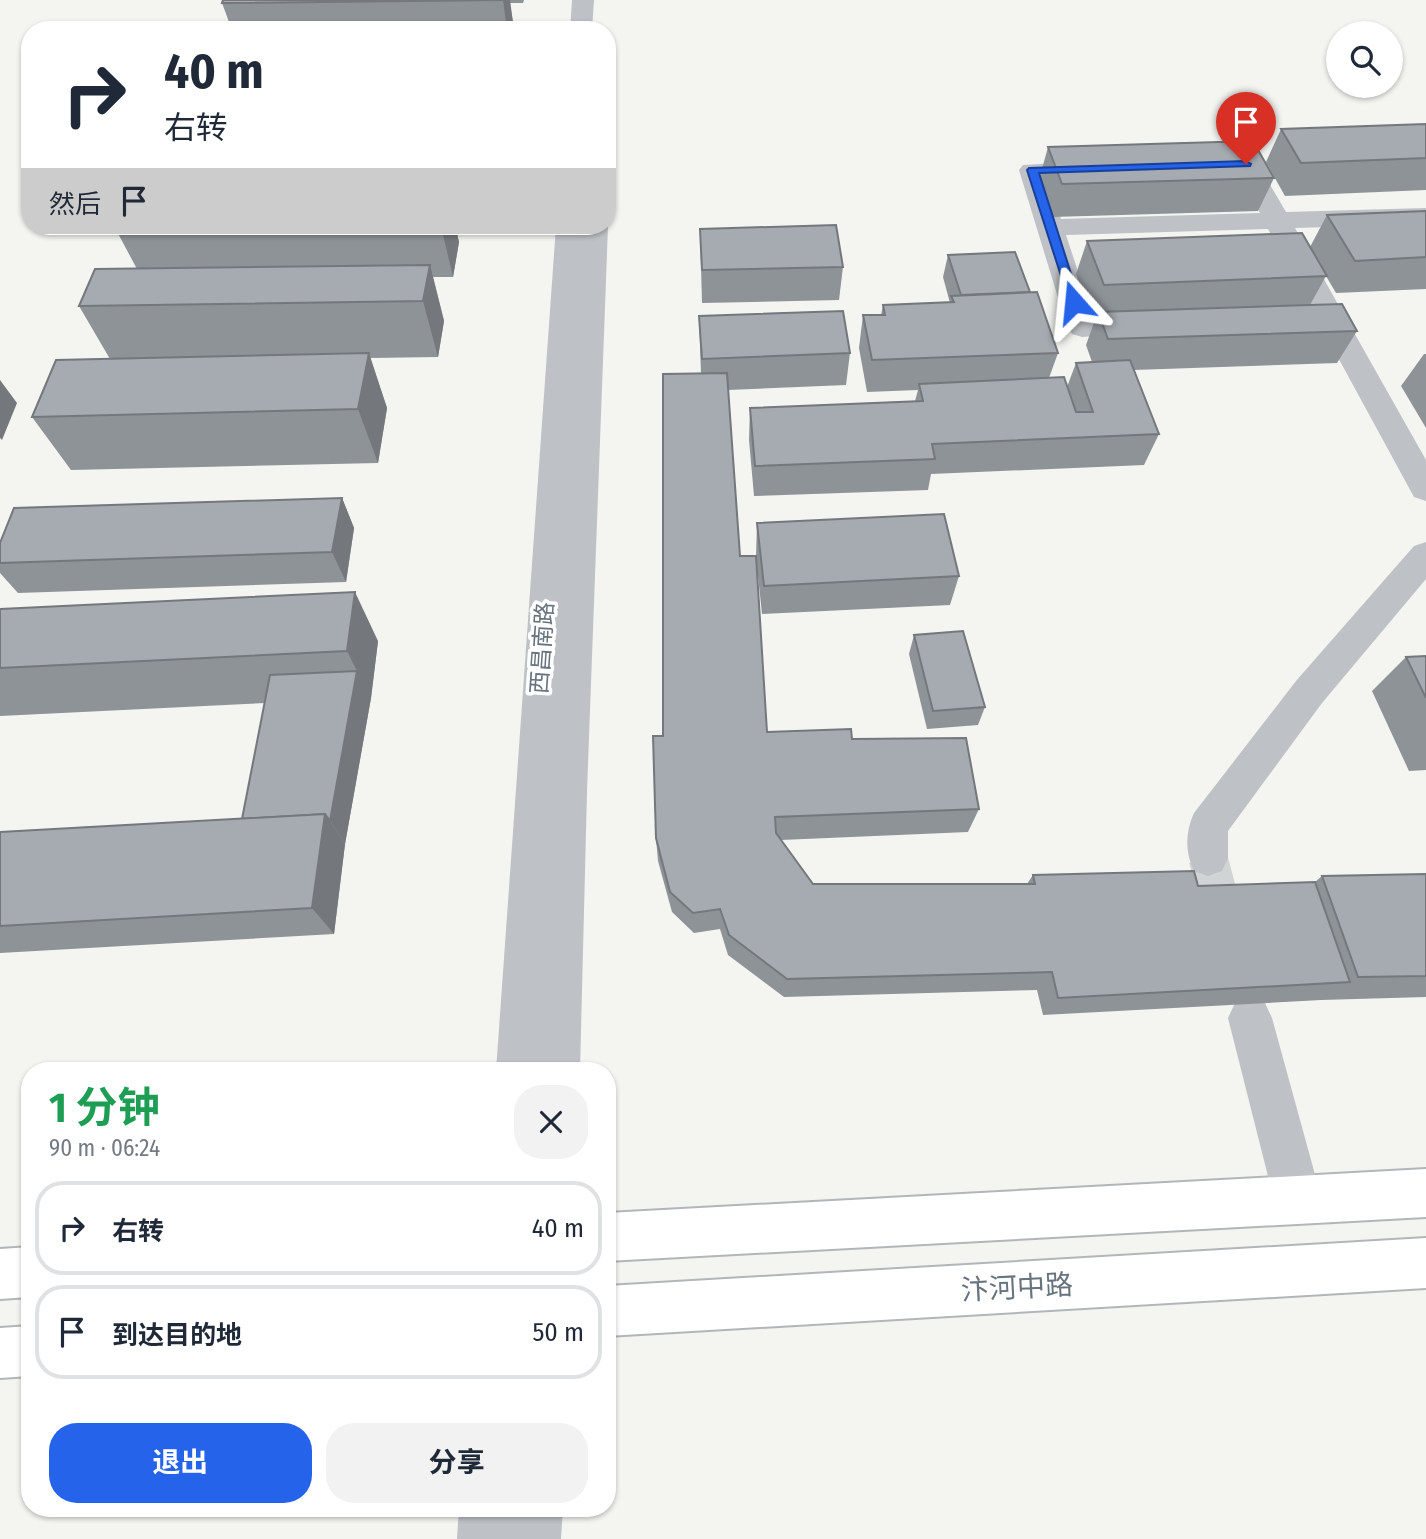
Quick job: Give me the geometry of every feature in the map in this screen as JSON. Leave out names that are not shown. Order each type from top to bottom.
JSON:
[{"type":"main road","points":[[616,1237],[1426,1193]]},
{"type":"main road","name":"汴河中路","points":[[616,1310],[1426,1263]]},
{"type":"main road","points":[[0,1274],[21,1273]]},
{"type":"main road","points":[[0,1353],[21,1352]]},
{"type":"street","points":[[582,21],[583,0]]},
{"type":"street","points":[[1206,165],[1246,164],[1278,222],[1317,318],[1426,489]]},
{"type":"street","points":[[1112,168],[1032,170],[1082,327],[1179,323]]},
{"type":"street","points":[[1050,227],[1426,216]]},
{"type":"street","name":"西昌南路","points":[[519,1062],[568,235]]},
{"type":"street","name":"西昌南路","points":[[558,1062],[568,778],[595,235]]},
{"type":"street","points":[[1208,858],[1208,826],[1309,692],[1426,555]]},
{"type":"street","points":[[1250,1018],[1298,1200]]},
{"type":"street","points":[[484,1539],[485,1517]]},
{"type":"street","points":[[534,1539],[535,1517]]},
{"type":"building","points":[[223,0],[503,0],[222,3]]},
{"type":"building","points":[[1426,124],[1426,158],[1301,163],[1281,129]]},
{"type":"building","points":[[1253,141],[1274,178],[1062,184],[1048,147]]},
{"type":"building","points":[[1426,211],[1426,257],[1355,261],[1327,215]]},
{"type":"building","points":[[836,225],[843,267],[702,270],[700,229]]},
{"type":"building","points":[[1302,233],[1327,276],[1104,285],[1087,241]]},
{"type":"building","points":[[1015,252],[1030,292],[961,295],[948,255]]},
{"type":"building","points":[[430,265],[423,301],[79,306],[95,269]]},
{"type":"building","points":[[1037,292],[1058,353],[872,360],[863,315],[885,315],[883,305],[954,302],[951,296]]},
{"type":"building","points":[[1342,304],[1357,331],[1108,339],[1098,312]]},
{"type":"building","points":[[843,311],[850,353],[702,359],[699,316]]},
{"type":"building","points":[[369,353],[358,409],[32,417],[56,360]]},
{"type":"building","points":[[1130,360],[1159,434],[932,444],[935,459],[755,466],[750,408],[923,401],[919,384],[1064,377],[1076,412],[1093,412],[1076,363]]},
{"type":"building","points":[[727,373],[740,556],[756,556],[767,732],[851,729],[852,739],[966,738],[979,809],[775,817],[776,833],[813,884],[1035,884],[1033,875],[1194,871],[1198,886],[1315,882],[1350,982],[1058,998],[1052,972],[787,979],[729,935],[720,909],[693,913],[670,892],[656,838],[653,736],[663,736],[663,374]]},
{"type":"building","points":[[342,498],[332,552],[0,563],[0,543],[14,508]]},
{"type":"building","points":[[944,514],[959,576],[764,586],[757,523]]},
{"type":"building","points":[[355,592],[347,651],[0,668],[0,609]]},
{"type":"building","points":[[963,631],[985,707],[933,711],[914,635]]},
{"type":"building","points":[[1426,656],[1426,698],[1406,657]]},
{"type":"building","points":[[357,671],[330,821],[325,814],[242,819],[270,675]]},
{"type":"building","points":[[325,814],[312,908],[0,926],[0,832]]},
{"type":"building","points":[[1426,874],[1426,976],[1358,977],[1322,876]]},
{"type":"tunnel","points":[[1208,858],[1229,937]]},
{"type":"route","points":[[1074,302],[1032,170],[1246,164]]}]
